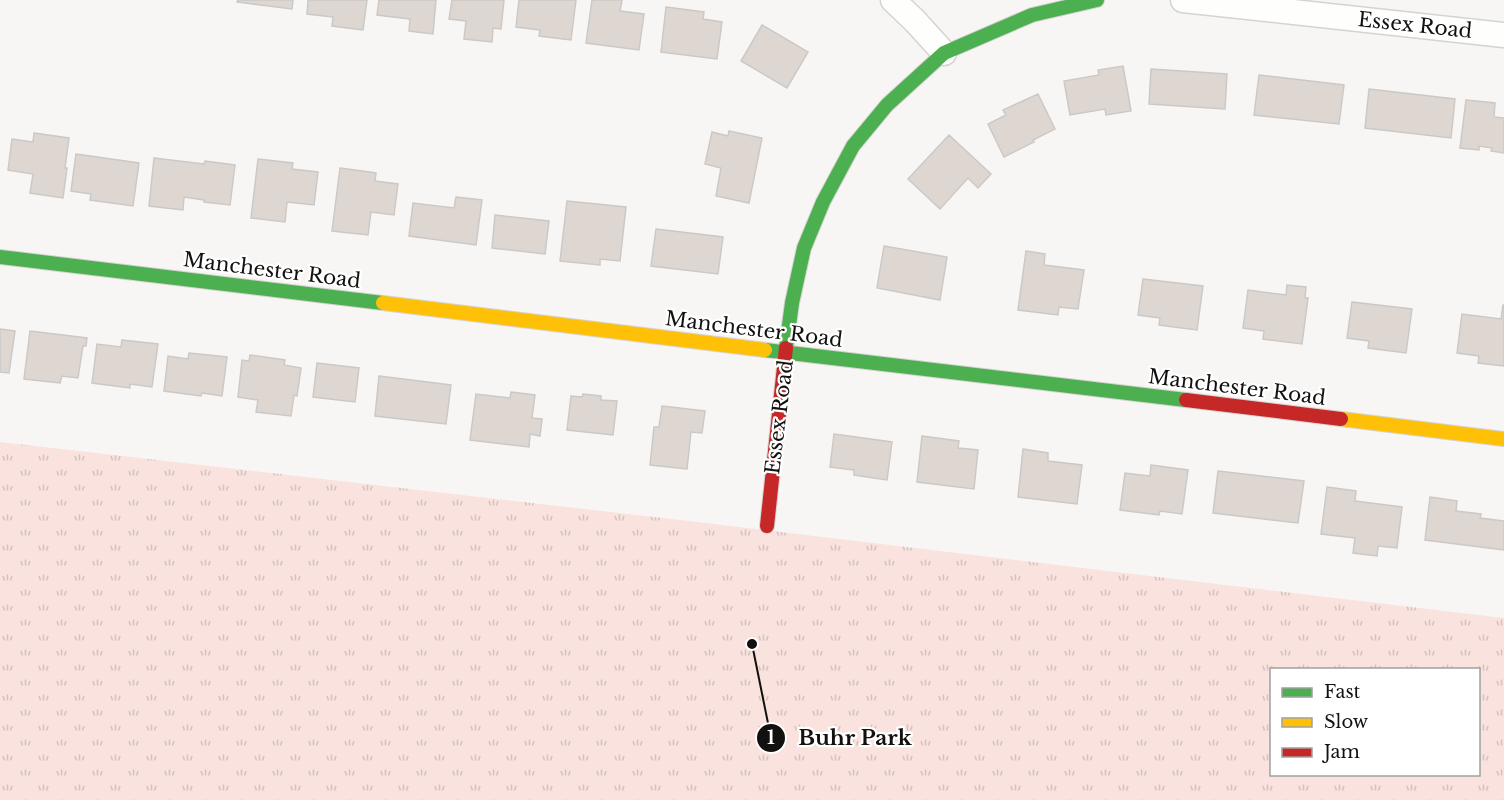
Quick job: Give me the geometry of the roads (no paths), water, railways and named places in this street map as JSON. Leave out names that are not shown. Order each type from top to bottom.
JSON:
[{"type":"street","points":[[893,0],[944,53]]},
{"type":"street","name":"Essex Road","points":[[767,526],[792,303],[804,248],[823,202],[853,146],[887,105],[944,53],[1032,15],[1097,0]]},
{"type":"street","name":"Essex Road","points":[[1183,0],[1504,35]]},
{"type":"street","name":"Manchester Road","points":[[0,257],[1504,439]]},
{"type":"place","name":"Buhr Park","points":[[752,644]]}]
